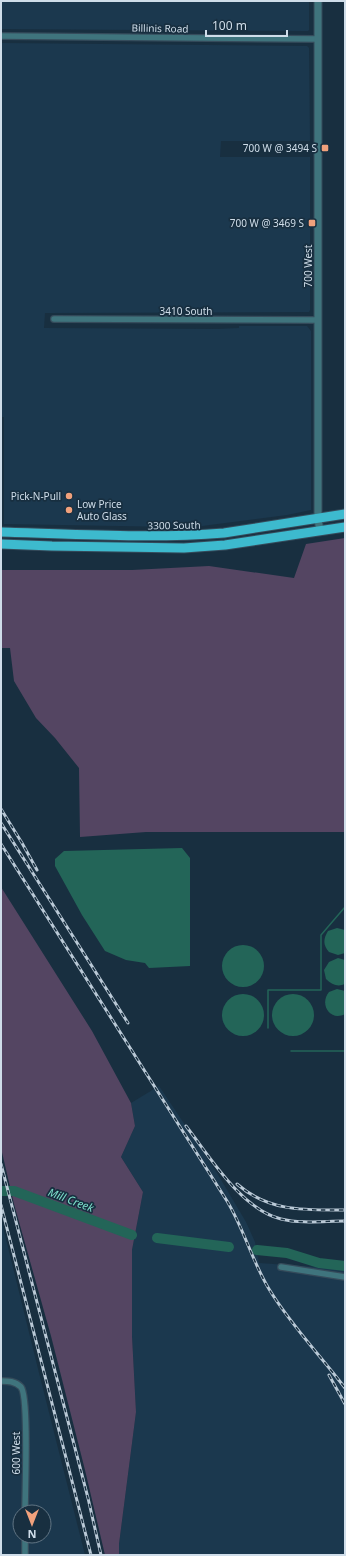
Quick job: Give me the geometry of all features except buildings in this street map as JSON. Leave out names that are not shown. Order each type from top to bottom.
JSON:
[{"type":"main road","name":"3300 South","points":[[1,532],[141,536],[197,535],[224,533],[345,514]]},
{"type":"main road","points":[[1,544],[184,548],[225,545],[345,527]]},
{"type":"street","name":"700 West","points":[[318,1],[318,519],[320,531]]},
{"type":"street","name":"Billinis Road","points":[[1,36],[318,39]]},
{"type":"street","name":"3410 South","points":[[54,319],[318,320]]},
{"type":"street","points":[[281,1268],[345,1277]]},
{"type":"street","name":"600 West","points":[[1,1381],[11,1381],[17,1384],[24,1393],[26,1424],[25,1504]]},
{"type":"street","points":[[25,1544],[25,1555]]},
{"type":"shaded area","points":[[1,1],[309,1],[309,30],[1,29]]},
{"type":"shaded area","points":[[1,43],[307,46],[309,48],[310,141],[221,141],[220,157],[310,157],[309,312],[45,313],[44,328],[218,329],[239,328],[239,326],[307,326],[311,331],[311,510],[287,515],[202,526],[176,527],[4,524],[4,417],[1,417]]},
{"type":"shaded area","points":[[345,538],[345,832],[146,832],[80,837],[79,768],[55,738],[36,718],[14,681],[10,648],[1,648],[1,570],[132,570],[209,566],[294,578],[306,544]]},
{"type":"shaded area","points":[[182,848],[190,858],[190,966],[149,968],[145,963],[126,960],[105,951],[82,915],[55,866],[55,859],[64,851]]},
{"type":"shaded area","points":[[1,887],[92,1031],[131,1103],[135,1126],[121,1157],[143,1192],[132,1250],[132,1336],[136,1412],[119,1544],[119,1555],[105,1555],[51,1336],[14,1204],[1,1148]]},
{"type":"shaded area","points":[[337,928],[345,930],[345,953],[338,955],[329,952],[324,942],[328,931]]},
{"type":"shaded area","points":[[243,945],[258,951],[264,966],[258,981],[243,987],[228,981],[222,966],[228,951]]},
{"type":"shaded area","points":[[338,958],[345,960],[345,984],[340,985],[333,984],[326,979],[324,970],[329,962]]},
{"type":"shaded area","points":[[337,989],[345,991],[345,1014],[340,1016],[331,1014],[325,1002],[329,992]]},
{"type":"shaded area","points":[[243,994],[258,1000],[264,1015],[258,1030],[243,1036],[228,1030],[222,1015],[228,1000]]},
{"type":"shaded area","points":[[293,994],[308,1000],[314,1015],[308,1030],[293,1036],[278,1030],[272,1015],[278,1000]]},
{"type":"shaded area","points":[[159,1086],[217,1173],[246,1222],[255,1242],[259,1263],[345,1269],[345,1555],[119,1555],[119,1544],[136,1412],[132,1336],[132,1250],[143,1192],[121,1157],[135,1126],[131,1103]]},
{"type":"shaded area","points":[[1,1219],[39,1373],[85,1555],[1,1555]]},
{"type":"waterway","points":[[268,1028],[268,990],[321,990],[321,935],[345,907]]},
{"type":"waterway","points":[[291,1051],[345,1051]]},
{"type":"waterway","name":"Mill Creek","points":[[1,1191],[14,1191],[132,1235]]},
{"type":"waterway","name":"Mill Creek","points":[[157,1238],[229,1247]]},
{"type":"waterway","name":"Mill Creek","points":[[257,1250],[287,1253],[319,1263],[345,1266]]},
{"type":"railway","points":[[1,809],[37,870]]},
{"type":"railway","points":[[1,823],[128,1023]]},
{"type":"railway","points":[[1,844],[227,1201],[263,1278],[277,1302],[345,1388]]},
{"type":"railway","points":[[186,1126],[228,1180],[253,1205],[266,1213],[289,1221],[345,1221]]},
{"type":"railway","points":[[1,1164],[88,1498],[101,1555]]},
{"type":"railway","points":[[237,1184],[249,1193],[275,1205],[288,1208],[345,1210]]},
{"type":"railway","points":[[1,1205],[91,1555]]},
{"type":"railway","points":[[329,1375],[345,1404]]},
{"type":"place","name":"700 W @ 3494 S","points":[[325,148]]},
{"type":"place","name":"700 W @ 3469 S","points":[[312,223]]},
{"type":"place","name":"Pick-N-Pull","points":[[69,496]]},
{"type":"place","name":"Low Price Auto Glass","points":[[69,510]]}]
